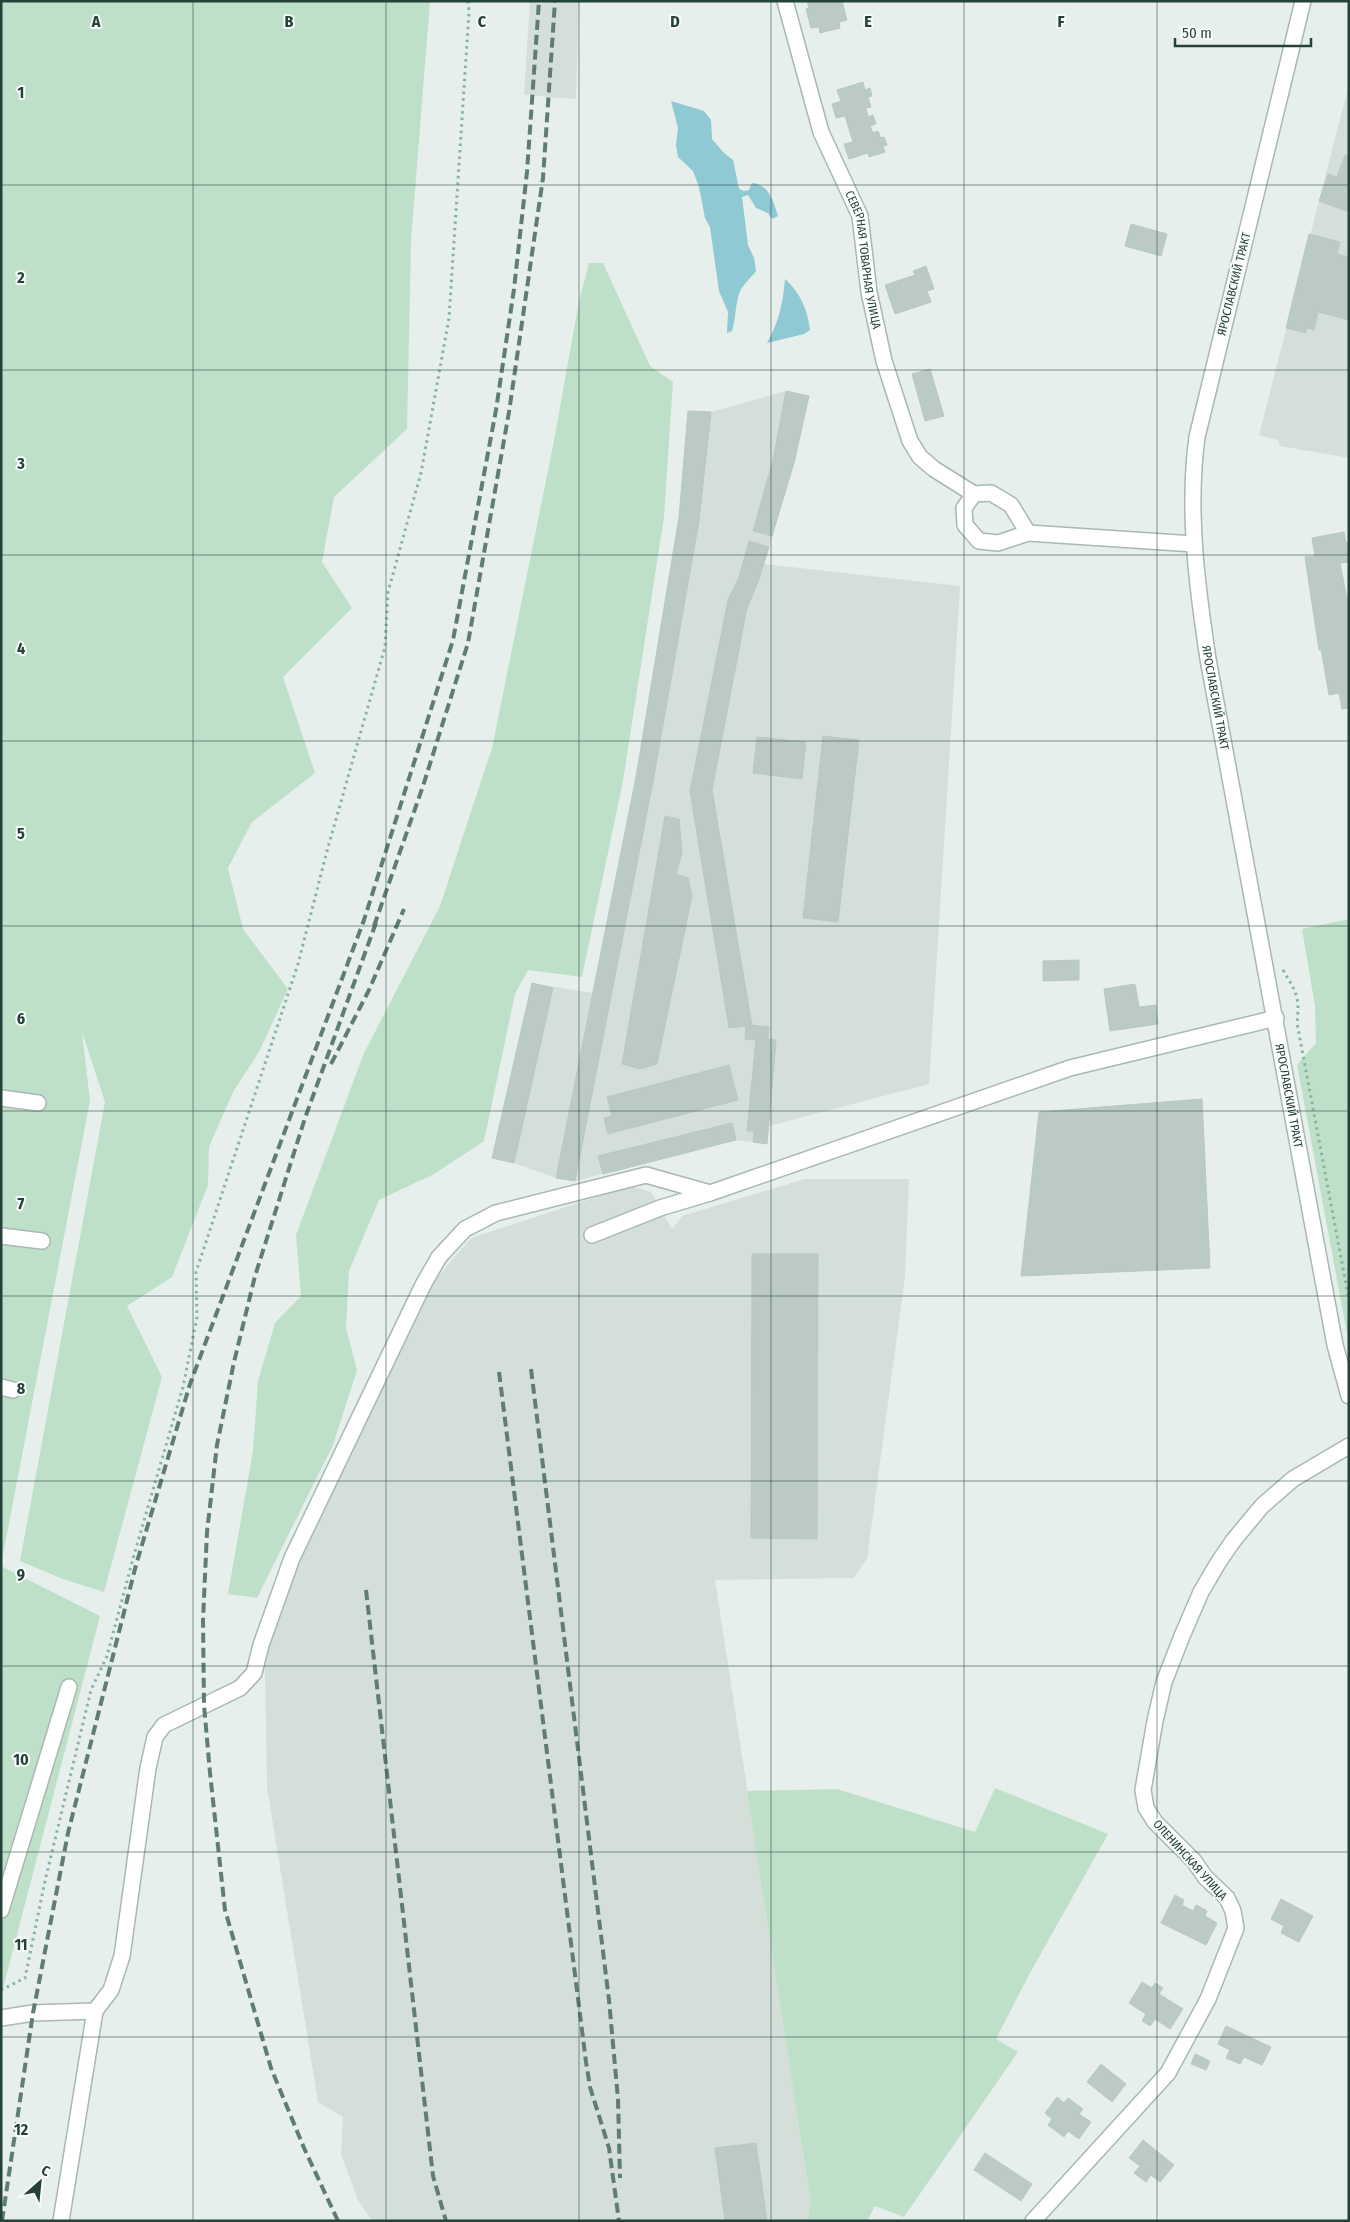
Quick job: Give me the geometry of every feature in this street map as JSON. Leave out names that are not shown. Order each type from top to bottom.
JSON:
[{"type":"street","name":"СЕВЕРНАЯ ТОВАРНАЯ УЛИЦА","points":[[785,1],[821,132],[860,216],[873,310],[884,361],[910,441],[920,457],[934,469],[974,494],[991,493],[1011,505],[1028,533]]},
{"type":"street","name":"ЯРОСЛАВСКИЙ ТРАКТ","points":[[1302,1],[1197,437],[1194,476],[1194,544],[1208,659],[1276,1018],[1335,1345],[1349,1396]]},
{"type":"street","points":[[974,494],[964,508],[965,525],[979,540],[998,543],[1028,533],[1194,544]]},
{"type":"street","points":[[592,1235],[660,1208],[710,1193],[1070,1068],[1276,1018]]},
{"type":"street","points":[[1,1098],[38,1103]]},
{"type":"street","points":[[61,2221],[95,2011],[111,1990],[122,1956],[148,1768],[155,1737],[164,1725],[240,1688],[254,1673],[261,1645],[292,1558],[423,1285],[439,1257],[465,1228],[496,1213],[646,1175],[710,1193]]},
{"type":"street","points":[[1,1236],[42,1241]]},
{"type":"street","name":"ОЛЕНИНСКАЯ УЛИЦА","points":[[1033,2221],[1168,2073],[1208,1999],[1236,1928],[1233,1911],[1227,1898],[1205,1877],[1194,1860],[1155,1822],[1146,1808],[1143,1790],[1155,1721],[1164,1682],[1182,1636],[1202,1592],[1218,1563],[1233,1541],[1262,1506],[1293,1479],[1349,1446]]},
{"type":"street","points":[[1,1910],[69,1686]]},
{"type":"street","points":[[1,2018],[33,2013],[95,2011]]},
{"type":"path","points":[[1,1990],[26,1978],[45,1881],[91,1690],[107,1656],[183,1387],[197,1317],[196,1272],[298,964],[327,851],[385,647],[388,592],[421,473],[449,318],[469,12],[468,1]]},
{"type":"path","points":[[1281,961],[1283,970],[1296,990],[1299,1005],[1297,1023],[1349,1300]]},
{"type":"shaded area","points":[[530,1],[579,1],[576,99],[524,95]]},
{"type":"shaded area","points":[[1349,84],[1349,458],[1280,446],[1278,440],[1259,435]]},
{"type":"shaded area","points":[[786,391],[809,396],[794,463],[764,564],[960,586],[929,1084],[769,1126],[767,1144],[736,1140],[575,1181],[556,1178],[514,1163],[492,1158],[532,983],[592,993],[636,777],[679,517],[688,411],[711,412]]},
{"type":"shaded area","points":[[805,1179],[909,1179],[905,1276],[867,1559],[853,1578],[715,1580],[811,2204],[807,2221],[372,2221],[358,2200],[341,2154],[343,2117],[318,2102],[267,1787],[265,1665],[268,1647],[299,1562],[435,1280],[471,1238],[630,1186],[651,1192],[672,1229],[682,1216]]},
{"type":"green space","points":[[1,1],[430,1],[411,241],[407,429],[334,497],[322,562],[352,608],[283,677],[315,773],[252,822],[228,868],[243,929],[288,989],[259,1052],[233,1092],[209,1147],[208,1185],[172,1277],[127,1306],[162,1377],[104,1592],[63,1579],[20,1561],[105,1102],[82,1032],[90,1101],[1,1565]]},
{"type":"green space","points":[[589,263],[603,263],[650,366],[673,382],[664,517],[623,781],[582,977],[528,970],[515,994],[484,1141],[434,1174],[379,1200],[349,1271],[346,1328],[357,1370],[333,1445],[257,1598],[228,1594],[253,1451],[258,1381],[275,1323],[301,1296],[296,1235],[364,1053],[440,906],[492,748],[554,441],[579,301]]},
{"type":"green space","points":[[1349,919],[1349,1344],[1297,1065],[1316,1043],[1315,1006],[1302,929]]},
{"type":"green space","points":[[1,1566],[100,1616],[1,1996]]},
{"type":"green space","points":[[995,1788],[1108,1834],[1030,1973],[996,2039],[1018,2052],[904,2217],[875,2206],[867,2221],[807,2221],[811,2204],[747,1791],[837,1789],[975,1832]]},
{"type":"water","points":[[671,101],[704,111],[711,120],[712,139],[733,160],[739,189],[749,190],[752,183],[763,187],[770,195],[778,216],[772,219],[768,213],[756,208],[748,195],[742,197],[748,245],[754,258],[756,271],[740,291],[732,331],[727,333],[728,312],[719,291],[710,227],[705,218],[699,187],[693,171],[678,157],[676,145],[678,128]]},
{"type":"water","points":[[785,279],[795,290],[802,302],[810,330],[804,334],[767,343],[775,328],[780,312]]},
{"type":"building","points":[[807,1],[842,1],[847,20],[839,22],[840,28],[820,33],[819,27],[811,28],[806,9],[809,8]]},
{"type":"building","points":[[863,82],[865,90],[870,88],[872,96],[868,97],[871,107],[866,108],[868,117],[873,115],[876,124],[870,126],[873,133],[878,131],[881,138],[884,137],[887,145],[883,146],[885,152],[869,157],[868,153],[849,159],[844,144],[853,142],[845,116],[836,118],[832,104],[841,101],[837,90]]},
{"type":"building","points":[[1345,155],[1349,156],[1349,181],[1337,177]]},
{"type":"building","points":[[1328,174],[1349,181],[1349,212],[1319,201]]},
{"type":"building","points":[[1131,224],[1167,234],[1161,256],[1125,246]]},
{"type":"building","points":[[1309,234],[1340,242],[1337,254],[1349,257],[1349,320],[1318,312],[1314,330],[1307,328],[1306,333],[1286,328]]},
{"type":"building","points":[[926,266],[934,289],[927,291],[931,302],[895,314],[885,285],[915,275],[913,271]]},
{"type":"building","points":[[930,369],[944,416],[925,421],[912,374]]},
{"type":"building","points":[[786,391],[809,396],[794,463],[772,536],[753,531],[773,460]]},
{"type":"building","points":[[688,411],[711,412],[699,521],[653,782],[575,1181],[556,1178],[636,777],[679,517]]},
{"type":"building","points":[[1344,532],[1346,543],[1349,542],[1349,562],[1340,563],[1347,599],[1349,599],[1349,708],[1342,709],[1339,693],[1329,695],[1321,649],[1319,650],[1305,557],[1315,556],[1312,538]]},
{"type":"building","points":[[749,541],[769,547],[758,582],[747,608],[712,790],[752,1025],[769,1027],[768,1039],[776,1040],[767,1144],[753,1142],[754,1131],[747,1131],[756,1040],[745,1039],[746,1026],[729,1028],[690,791],[728,600],[739,577]]},
{"type":"building","points":[[823,736],[859,740],[838,922],[803,918]]},
{"type":"building","points":[[757,737],[806,742],[802,779],[753,773]]},
{"type":"building","points":[[665,816],[679,819],[682,853],[676,874],[688,878],[692,896],[657,1064],[640,1069],[622,1064]]},
{"type":"building","points":[[1079,960],[1079,980],[1043,981],[1043,961]]},
{"type":"building","points":[[532,983],[553,988],[514,1163],[492,1158]]},
{"type":"building","points":[[1135,984],[1139,1007],[1156,1005],[1158,1024],[1110,1031],[1104,989]]},
{"type":"building","points":[[729,1065],[738,1100],[608,1134],[604,1118],[612,1116],[607,1097]]},
{"type":"building","points":[[1202,1099],[1210,1268],[1021,1276],[1039,1112]]},
{"type":"building","points":[[732,1123],[736,1140],[603,1174],[598,1156]]},
{"type":"building","points":[[752,1254],[818,1254],[817,1539],[751,1538]]},
{"type":"building","points":[[1175,1895],[1184,1900],[1182,1905],[1193,1911],[1196,1905],[1207,1911],[1205,1916],[1217,1923],[1206,1945],[1161,1923]]},
{"type":"building","points":[[1281,1899],[1313,1916],[1299,1942],[1281,1933],[1284,1926],[1271,1919]]},
{"type":"building","points":[[1142,1982],[1152,1988],[1155,1983],[1163,1988],[1159,1994],[1183,2009],[1170,2029],[1155,2019],[1150,2026],[1142,2021],[1146,2014],[1129,2003]]},
{"type":"building","points":[[1226,2026],[1271,2047],[1262,2065],[1244,2057],[1240,2064],[1226,2058],[1230,2050],[1218,2044]]},
{"type":"building","points":[[1195,2054],[1210,2061],[1206,2070],[1191,2064]]},
{"type":"building","points":[[1101,2064],[1126,2084],[1112,2102],[1087,2082]]},
{"type":"building","points":[[1057,2097],[1064,2103],[1068,2098],[1083,2109],[1079,2114],[1091,2122],[1079,2139],[1068,2131],[1064,2137],[1048,2125],[1052,2119],[1045,2113]]},
{"type":"building","points":[[1143,2140],[1174,2165],[1160,2182],[1151,2175],[1146,2182],[1134,2173],[1140,2166],[1129,2158]]},
{"type":"building","points":[[756,2143],[767,2221],[725,2221],[715,2148]]},
{"type":"building","points":[[985,2153],[1032,2184],[1021,2201],[974,2170]]},
{"type":"railway","points":[[2,2221],[33,2013],[68,1833],[136,1565],[190,1384],[364,920],[453,640],[496,410],[514,289],[527,172],[539,1]]},
{"type":"railway","points":[[374,926],[423,786],[468,643],[509,412],[543,178],[555,1]]},
{"type":"railway","points":[[331,1064],[369,990],[404,909]]},
{"type":"railway","points":[[338,2221],[304,2148],[271,2068],[225,1910],[204,1705],[203,1620],[207,1532],[217,1445],[234,1362],[255,1276],[305,1118],[377,920]]},
{"type":"railway","points":[[531,1369],[609,2000],[618,2099],[620,2178]]},
{"type":"railway","points":[[499,1372],[586,2062],[590,2087],[609,2148],[619,2221]]},
{"type":"railway","points":[[366,1590],[433,2176],[446,2221]]}]
